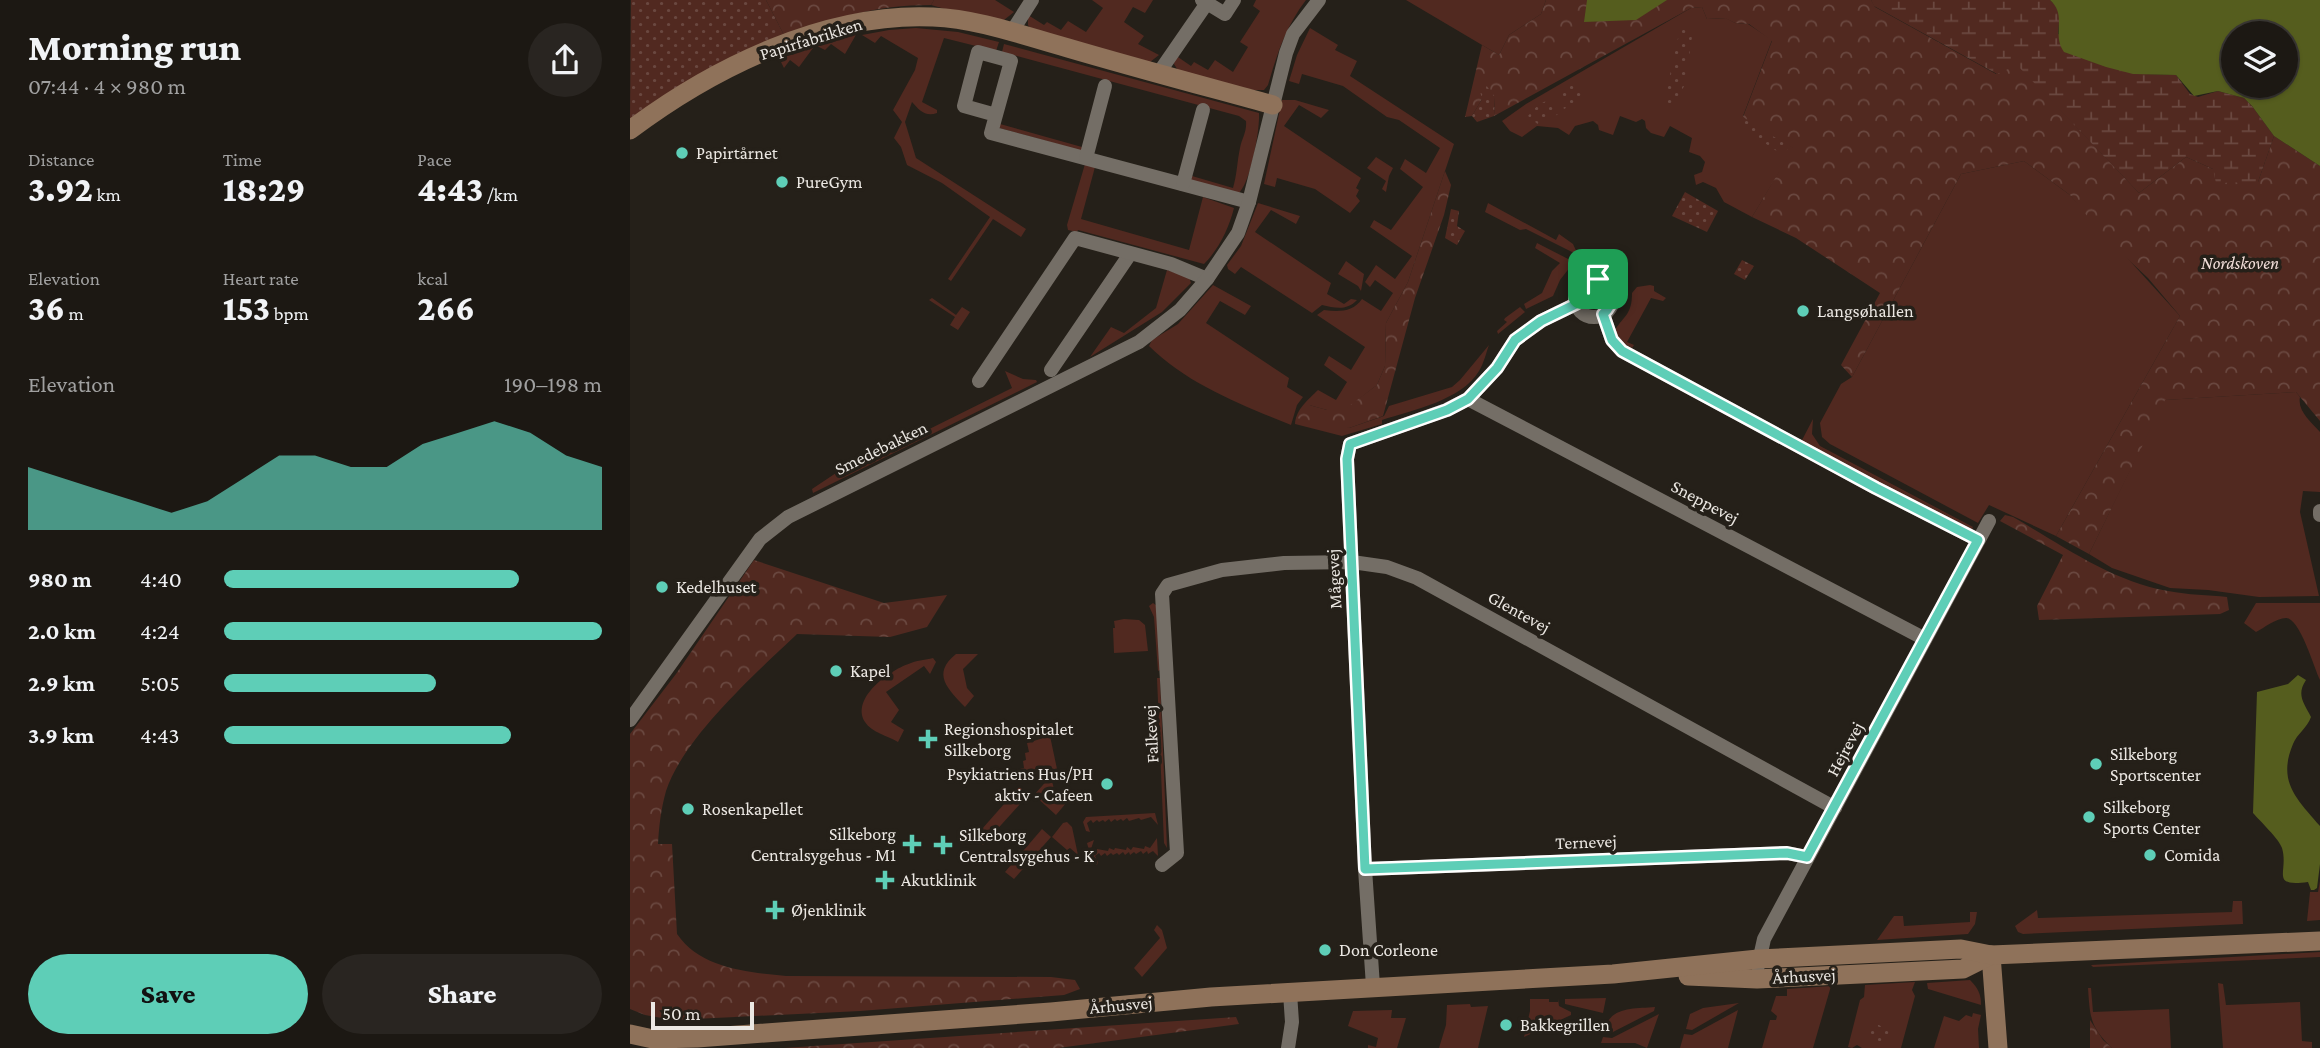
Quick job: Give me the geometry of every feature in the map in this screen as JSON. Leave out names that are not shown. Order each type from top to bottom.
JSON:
[{"type":"street","points":[[1011,33],[1032,0]]},
{"type":"street","points":[[1158,74],[1204,2],[1225,14],[1234,0]]},
{"type":"street","name":"Smedebakken","points":[[630,720],[760,540],[774,527],[807,506],[1139,342],[1180,310],[1208,279],[1238,233],[1249,202],[1286,53],[1293,34],[1320,0]]},
{"type":"street","name":"Papirfabrikken","points":[[630,130],[661,107],[757,54],[837,28],[886,18],[936,17],[963,20],[1273,105]]},
{"type":"street","points":[[996,115],[964,106],[978,52],[1011,61],[996,115],[991,133],[1249,202]]},
{"type":"street","points":[[1086,158],[1105,86]]},
{"type":"street","points":[[1183,184],[1203,110]]},
{"type":"street","points":[[979,381],[1075,239],[1171,264],[1208,279]]},
{"type":"street","points":[[1051,370],[1130,254]]},
{"type":"street","points":[[1598,279],[1608,285],[1612,295],[1611,306],[1603,314],[1590,316],[1582,312],[1576,304],[1575,295],[1580,286],[1588,280],[1598,279]]},
{"type":"street","name":"Mågevej","points":[[1373,986],[1365,869],[1347,459],[1350,444],[1447,410],[1468,399],[1497,368],[1515,340],[1541,321],[1576,304]]},
{"type":"street","points":[[1603,314],[1612,340],[1622,351],[1978,540]]},
{"type":"street","name":"Sneppevej","points":[[1468,399],[1925,639]]},
{"type":"street","name":"Hejrevej","points":[[1757,979],[1763,939],[1989,522]]},
{"type":"street","name":"Glentevej","points":[[1162,594],[1168,584],[1222,570],[1284,563],[1352,562],[1387,567],[1417,578],[1835,808]]},
{"type":"street","name":"Falkevej","points":[[1162,594],[1177,853],[1162,865]]},
{"type":"street","name":"Ternevej","points":[[1365,869],[1787,853],[1807,857]]},
{"type":"street","name":"Århusvej","points":[[630,1034],[653,1039],[697,1038],[1051,1012],[1211,997],[1613,974],[1758,959],[1961,949],[1991,955],[2320,941]]},
{"type":"street","points":[[1991,955],[1998,1048]]},
{"type":"street","name":"Århusvej","points":[[1613,974],[1757,979],[1963,969],[1991,955]]},
{"type":"street","points":[[1288,1048],[1292,1022],[1290,993]]},
{"type":"green space","points":[[631,0],[766,0],[784,35],[630,120]]},
{"type":"green space","points":[[766,0],[934,0],[931,5],[892,7],[856,14],[784,35]]},
{"type":"green space","points":[[934,0],[995,0],[1014,12],[1004,20],[959,13],[931,5]]},
{"type":"green space","points":[[1092,0],[1153,0],[1145,13],[1133,7],[1124,22],[1144,36],[1138,44],[1159,55],[1150,62],[1031,30],[1028,25],[1028,15],[1044,25],[1047,22],[1061,30],[1068,21],[1086,32],[1103,8]]},
{"type":"green space","points":[[1256,0],[1306,0],[1288,30],[1264,90],[1253,90],[1179,72],[1174,64],[1175,55],[1191,66],[1194,62],[1208,70],[1215,60],[1233,72],[1248,47],[1240,42],[1260,11],[1253,6]]},
{"type":"green space","points":[[1406,0],[1546,0],[1541,14],[1509,35],[1499,55]]},
{"type":"green space","name":"Nordskoven","points":[[1546,0],[1871,0],[1875,7],[1996,74],[2017,64],[2139,193],[2186,157],[2213,169],[2258,182],[2274,136],[2320,166],[2320,421],[2296,392],[2165,400],[2089,554],[2056,536],[2180,316],[2148,278],[2105,238],[2070,195],[2024,161],[1961,174],[1852,377],[1841,365],[1880,293],[1796,238],[1752,217],[1793,148],[1743,117],[1772,41],[1749,24],[1735,23],[1725,18],[1707,19],[1702,7],[1691,8],[1494,116],[1495,97],[1482,99],[1472,116],[1465,117],[1482,45],[1499,55],[1509,35],[1541,14]]},
{"type":"green space","points":[[1871,0],[2050,0],[2059,11],[2058,34],[2145,74],[2176,75],[2190,94],[2198,97],[2218,91],[2221,92],[2221,98],[2244,98],[2274,136],[2258,182],[2216,183],[2213,169],[2186,157],[2139,193],[2017,65],[1997,74],[1874,6]]},
{"type":"green space","points":[[1702,7],[1707,19],[1726,18],[1735,23],[1748,24],[1772,40],[1743,116],[1794,148],[1752,217],[1724,202],[1716,188],[1703,182],[1696,185],[1694,175],[1702,172],[1705,162],[1700,156],[1689,152],[1692,138],[1670,126],[1664,137],[1651,133],[1642,119],[1636,122],[1620,116],[1613,135],[1599,130],[1593,121],[1575,126],[1569,135],[1558,128],[1537,126],[1522,137],[1510,131],[1502,121],[1526,104],[1691,8]]},
{"type":"green space","points":[[916,28],[958,32],[999,42],[996,51],[944,38],[922,102],[937,110],[937,113],[926,113],[912,102],[905,122],[916,158],[1026,229],[1021,237],[993,219],[951,281],[948,279],[990,217],[942,183],[907,165],[901,147],[894,138],[902,122],[893,110],[915,70],[918,58],[881,36],[875,43],[862,35]]},
{"type":"green space","points":[[1310,28],[1338,45],[1335,50],[1357,61],[1350,76],[1454,144],[1408,282],[1386,323],[1385,366],[1377,385],[1345,410],[1327,410],[1309,405],[1349,428],[1384,416],[1389,406],[1452,387],[1489,345],[1479,371],[1471,381],[1449,397],[1382,420],[1382,424],[1342,436],[1295,424],[1300,409],[1318,390],[1336,400],[1347,382],[1324,365],[1329,356],[1351,370],[1365,347],[1317,315],[1324,310],[1350,309],[1362,299],[1381,311],[1393,293],[1375,280],[1370,287],[1365,282],[1376,265],[1395,279],[1412,256],[1370,227],[1374,220],[1391,230],[1423,187],[1400,169],[1405,159],[1426,173],[1440,148],[1399,120],[1387,117],[1343,86],[1302,74],[1299,84],[1289,81],[1297,55]]},
{"type":"green space","points":[[1680,29],[1693,30],[1685,84],[1675,105],[1664,102]]},
{"type":"green space","points":[[857,33],[845,54],[831,44],[825,50],[817,46]]},
{"type":"green space","points":[[1004,44],[1259,113],[1254,156],[1243,188],[1238,194],[1192,182],[1190,179],[1192,176],[1233,188],[1246,125],[1246,121],[1239,116],[1002,52]]},
{"type":"green space","points":[[813,48],[799,67],[790,60],[784,68],[779,58]]},
{"type":"green space","points":[[1567,82],[1580,85],[1585,98],[1564,109],[1557,91],[1564,88]]},
{"type":"green space","points":[[1486,85],[1495,97],[1494,116],[1477,122],[1472,116],[1482,99],[1480,91]]},
{"type":"green space","points":[[1552,98],[1561,112],[1540,126],[1528,116],[1538,105]]},
{"type":"green space","points":[[1282,100],[1295,100],[1329,110],[1321,118],[1299,105],[1284,126],[1361,178],[1356,188],[1359,190],[1356,196],[1360,201],[1350,213],[1315,189],[1277,178],[1275,187],[1264,184]]},
{"type":"green space","points":[[1744,119],[1789,146],[1784,156],[1741,127]]},
{"type":"green space","points":[[1000,124],[1082,147],[1082,151],[996,127]]},
{"type":"green space","points":[[1376,157],[1393,168],[1386,192],[1382,189],[1386,181],[1367,168]]},
{"type":"green space","points":[[2024,161],[2070,195],[2180,316],[2056,536],[1989,505],[1978,523],[1830,444],[1822,437],[1820,423],[1841,384],[1852,377],[1961,174]]},
{"type":"green space","points":[[1085,164],[1095,167],[1081,219],[1189,250],[1203,197],[1234,208],[1219,245],[1204,264],[1078,230],[1068,230],[1067,225]]},
{"type":"green space","points":[[1445,171],[1451,185],[1444,215],[1415,298],[1383,416],[1349,428],[1296,418],[1301,410],[1309,405],[1327,410],[1345,409],[1377,385],[1385,366],[1386,323],[1408,282]]},
{"type":"green space","points":[[1685,192],[1718,211],[1707,232],[1672,216]]},
{"type":"green space","points":[[1258,203],[1300,216],[1296,224],[1271,210],[1255,232],[1331,283],[1327,294],[1344,304],[1351,299],[1357,300],[1345,307],[1322,305],[1312,313],[1241,267],[1235,274],[1228,269],[1227,265],[1241,246]]},
{"type":"green space","points":[[1488,203],[1556,240],[1559,234],[1573,244],[1578,255],[1485,212]]},
{"type":"green space","points":[[1451,209],[1459,211],[1457,226],[1465,231],[1457,245],[1445,238]]},
{"type":"green space","points":[[1537,243],[1574,262],[1560,280],[1553,296],[1526,309],[1524,304],[1542,293],[1552,271],[1560,263],[1535,248]]},
{"type":"green space","points":[[1742,260],[1754,266],[1745,280],[1734,274]]},
{"type":"green space","points":[[1346,261],[1364,274],[1361,291],[1358,286],[1338,274]]},
{"type":"green space","points":[[1167,270],[1189,277],[1191,283],[1162,312],[1090,357],[1111,327],[1124,333],[1156,308]]},
{"type":"green space","points":[[1213,285],[1251,306],[1245,315],[1220,301],[1206,323],[1289,378],[1287,387],[1303,397],[1297,405],[1291,425],[1235,401],[1180,372],[1149,346],[1152,340],[1178,324]]},
{"type":"green space","points":[[1654,286],[1654,291],[1666,298],[1663,301],[1651,298],[1627,342],[1634,345],[1632,348],[1620,342],[1614,331],[1629,310],[1632,293],[1637,287]]},
{"type":"green space","points":[[1594,287],[1601,290],[1604,297],[1601,304],[1594,307],[1587,304],[1584,297],[1587,290]]},
{"type":"green space","points":[[932,298],[956,315],[962,307],[970,312],[958,330],[950,325],[955,317],[929,300]]},
{"type":"green space","points":[[1520,307],[1525,312],[1498,334],[1497,331],[1507,322],[1505,318]]},
{"type":"green space","points":[[1005,371],[1037,382],[813,493],[812,489],[860,457],[868,461],[874,453],[881,453],[1012,388]]},
{"type":"green space","points":[[2296,392],[2300,397],[2303,412],[2320,432],[2320,492],[2303,491],[2300,512],[2319,596],[2259,597],[2170,588],[2112,568],[2089,554],[2164,400]]},
{"type":"green space","points":[[1813,419],[1812,434],[1820,446],[1973,527],[1971,532],[1801,442]]},
{"type":"green space","points":[[2005,515],[2107,571],[2168,591],[2227,597],[2229,610],[2220,614],[2039,620],[2037,606],[2063,555],[2000,521]]},
{"type":"green space","points":[[754,560],[884,603],[947,595],[927,627],[890,637],[797,634],[742,686],[704,728],[675,771],[666,791],[661,818],[658,844],[672,844],[677,934],[687,946],[712,962],[756,973],[786,976],[1051,977],[1075,980],[1080,989],[1064,995],[860,1011],[673,1020],[630,1009],[630,734],[676,674]]},
{"type":"green space","points":[[1153,603],[1157,606],[1158,671],[1154,617],[1149,606]]},
{"type":"green space","points":[[2256,603],[2320,603],[2320,680],[2301,634],[2291,620],[2278,620],[2256,632],[2244,623]]},
{"type":"green space","points":[[1139,620],[1145,625],[1148,651],[1114,653],[1114,621]]},
{"type":"green space","points":[[956,654],[978,654],[963,669],[967,688],[974,696],[965,707],[948,688],[943,675],[944,668]]},
{"type":"green space","points":[[933,658],[936,662],[930,674],[924,666],[886,692],[899,710],[891,722],[904,730],[898,742],[875,731],[865,722],[863,703],[875,686],[903,666]]},
{"type":"green space","points":[[1157,678],[1160,678],[1167,848],[1164,843]]},
{"type":"green space","points":[[1050,736],[1057,769],[1022,777],[1015,770],[1024,768],[1025,753],[1029,752],[1027,743]]},
{"type":"green space","points":[[1051,776],[1057,803],[1067,802],[1056,815],[1034,795]]},
{"type":"green space","points":[[1020,786],[1029,794],[983,845],[974,838]]},
{"type":"green space","points":[[1155,813],[1158,825],[1151,817],[1129,821],[1127,818],[1123,821],[1115,819],[1111,822],[1109,819],[1105,822],[1097,820],[1093,823],[1091,820],[1087,823],[1090,832],[1086,831],[1083,822],[1086,817]]},
{"type":"green space","points":[[1067,822],[1072,827],[1078,855],[1070,848],[1067,850],[1052,837],[1063,823]]},
{"type":"green space","points":[[1042,829],[1051,837],[1014,879],[1005,872]]},
{"type":"green space","points":[[1157,838],[1158,856],[1153,851],[1148,854],[1147,851],[1143,854],[1141,851],[1136,854],[1134,852],[1130,855],[1129,852],[1125,855],[1123,852],[1119,855],[1111,853],[1107,856],[1105,853],[1101,856],[1099,853],[1095,856],[1097,865],[1093,865],[1087,843],[1094,840],[1091,849],[1096,851],[1108,851],[1109,848],[1126,850],[1127,847],[1131,850],[1133,847],[1150,848]]},
{"type":"green space","points":[[2320,881],[2320,920],[2307,921],[2310,892],[2318,892]]},
{"type":"green space","points":[[2233,901],[2242,901],[2243,924],[2023,934],[2018,932],[2015,926],[2037,910],[2038,918],[2232,912]]},
{"type":"green space","points":[[1970,912],[1977,912],[1975,924],[1968,934],[1877,940],[1894,916],[1903,916],[1904,926],[1970,922]]},
{"type":"green space","points":[[1157,925],[1162,930],[1167,948],[1142,977],[1134,968],[1160,938],[1154,930]]},
{"type":"green space","points":[[2320,952],[2320,957],[2091,965]]},
{"type":"green space","points":[[1970,980],[1979,991],[1981,1005],[1928,989],[1927,983]]},
{"type":"green space","points":[[1915,982],[1912,990],[1915,996],[1901,1048],[1862,1048],[1857,1045],[1848,1047],[1860,1000],[1864,997],[1865,985]]},
{"type":"green space","points":[[2218,983],[2223,984],[2226,1005],[2300,1002],[2302,1041],[2312,1042],[2312,1048],[2223,1048]]},
{"type":"green space","points":[[1831,986],[1813,1048],[1762,1048],[1770,1020],[1776,1020],[1777,1016],[1771,1011],[1776,996],[1787,996],[1787,989]]},
{"type":"green space","points":[[2088,988],[2091,988],[2093,1012],[2169,1009],[2171,1048],[2112,1048],[2099,1034],[2092,1021]]},
{"type":"green space","points":[[1606,998],[1603,1013],[1565,1004],[1565,999]]},
{"type":"green space","points":[[1530,999],[1558,1002],[1558,999],[1559,1006],[1571,1012],[1571,1015],[1524,1037]]},
{"type":"green space","points":[[1739,1003],[1692,1030],[1686,1029],[1690,1014],[1703,1008]]},
{"type":"green space","points":[[1470,1004],[1471,1007],[1488,1006],[1478,1048],[1439,1048],[1446,1025],[1447,1005]]},
{"type":"green space","points":[[1655,1007],[1654,1011],[1611,1033],[1604,1031],[1611,1017],[1623,1010]]},
{"type":"green space","points":[[1392,1010],[1391,1018],[1406,1018],[1397,1048],[1368,1048],[1368,1045],[1376,1047],[1378,1038],[1348,1026],[1353,1011]]},
{"type":"green space","points":[[1738,1010],[1728,1048],[1680,1048],[1684,1034],[1692,1035]]},
{"type":"green space","points":[[1973,1013],[1981,1015],[1978,1029],[1979,1048],[1934,1048],[1944,1016],[1959,1021],[1966,1015],[1972,1017]]},
{"type":"green space","points":[[1659,1014],[1647,1048],[1635,1043],[1601,1043],[1603,1037],[1612,1038]]},
{"type":"green space","points":[[1236,1017],[1239,1024],[1058,1048],[784,1048]]},
{"type":"green space","points":[[2090,1020],[2103,1040],[2112,1048],[2090,1048]]},
{"type":"green space","points":[[1875,1025],[1889,1032],[1884,1048],[1875,1048],[1877,1039],[1868,1035],[1870,1028]]},
{"type":"shaded area","points":[[1587,0],[1667,0],[1636,20],[1584,22]]},
{"type":"shaded area","points":[[2050,0],[2320,0],[2320,166],[2274,136],[2244,98],[2298,98],[2298,21],[2221,21],[2221,92],[2194,96],[2176,75],[2133,74],[2064,52],[2059,39],[2058,12]]},
{"type":"shaded area","points":[[2298,675],[2306,680],[2301,695],[2311,717],[2293,744],[2287,769],[2288,780],[2297,798],[2320,826],[2320,864],[2317,888],[2314,890],[2311,890],[2308,882],[2284,880],[2282,848],[2253,813],[2257,692],[2288,684]]},
{"type":"place","name":"Papirtårnet","points":[[682,153]]},
{"type":"place","name":"PureGym","points":[[782,182]]},
{"type":"place","name":"Langsøhallen","points":[[1803,311]]},
{"type":"place","name":"Kedelhuset","points":[[662,587]]},
{"type":"place","name":"Kapel","points":[[836,671]]},
{"type":"place","name":"Regionshospitalet Silkeborg","points":[[928,739]]},
{"type":"place","name":"Silkeborg Sportscenter","points":[[2096,764]]},
{"type":"place","name":"Psykiatriens Hus/PH aktiv - Cafeen","points":[[1107,784]]},
{"type":"place","name":"Rosenkapellet","points":[[688,809]]},
{"type":"place","name":"Silkeborg Sports Center","points":[[2089,817]]},
{"type":"place","name":"Silkeborg Centralsygehus - M1","points":[[912,844]]},
{"type":"place","name":"Silkeborg Centralsygehus - K","points":[[943,845]]},
{"type":"place","name":"Comida","points":[[2150,855]]},
{"type":"place","name":"Akutklinik","points":[[885,880]]},
{"type":"place","name":"Øjenklinik","points":[[775,910]]},
{"type":"place","name":"Don Corleone","points":[[1325,950]]},
{"type":"place","name":"Bakkegrillen","points":[[1506,1025]]},
{"type":"route","points":[[1598,279],[1611,290],[1611,306],[1603,314],[1612,340],[1622,351],[1978,540],[1807,857],[1787,853],[1365,869],[1347,459],[1350,444],[1447,410],[1468,399],[1497,368],[1515,340],[1541,321],[1576,304],[1575,295],[1583,282],[1598,279]]}]
